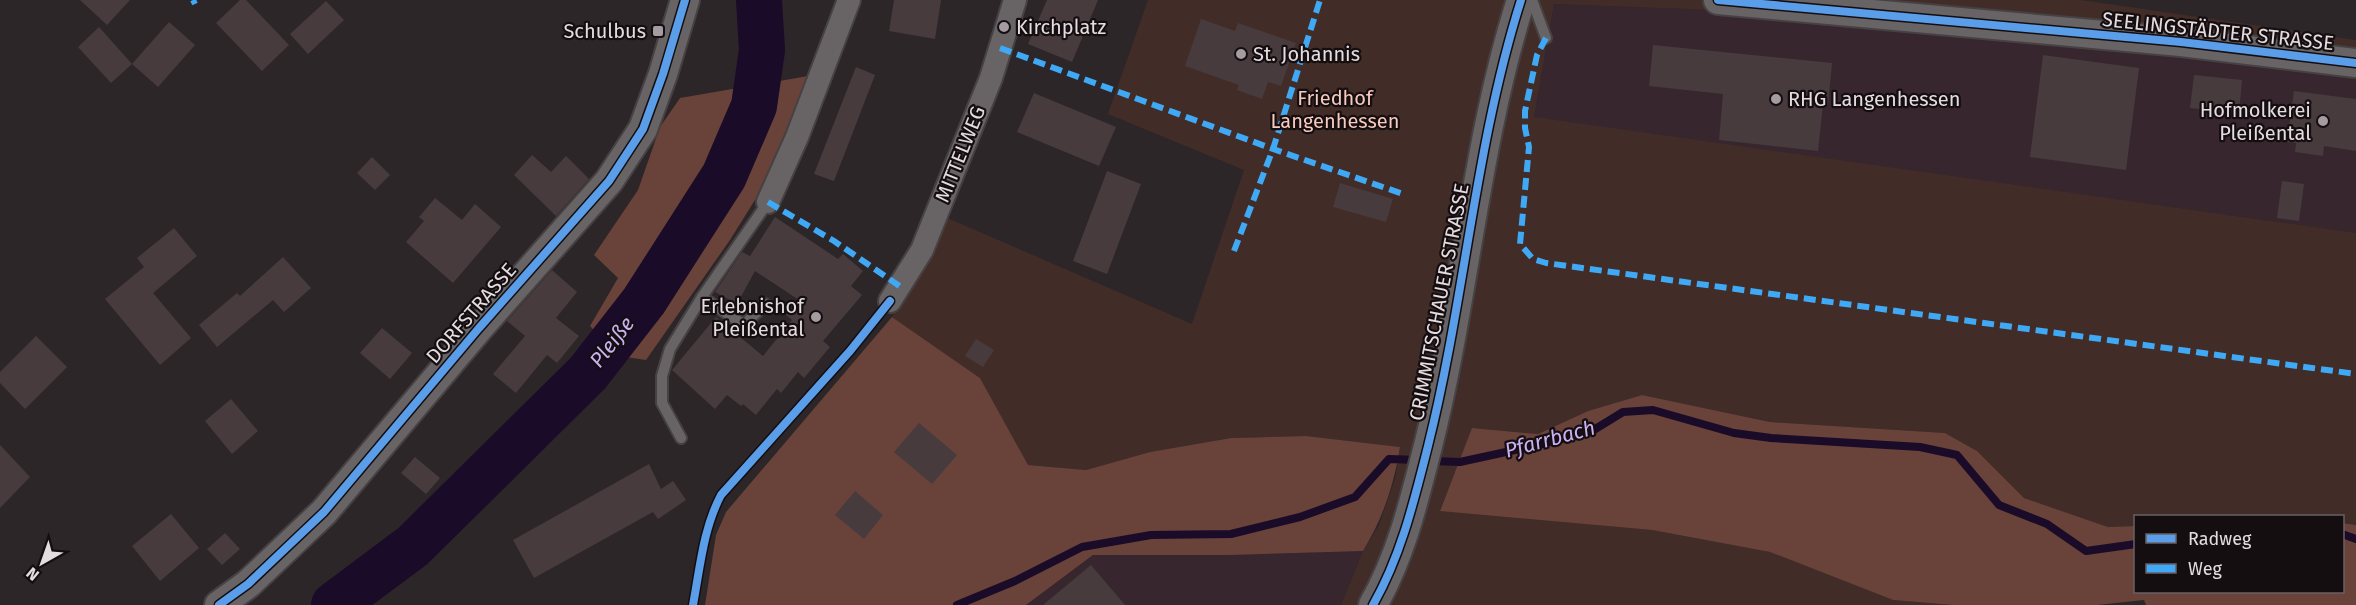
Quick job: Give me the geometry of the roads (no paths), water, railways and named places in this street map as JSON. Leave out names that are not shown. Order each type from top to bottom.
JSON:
[{"type":"street","name":"DORFSTRASSE","points":[[219,605],[248,584],[324,512],[479,328],[609,180],[643,129],[663,74],[685,0]]},
{"type":"street","points":[[768,202],[797,137],[849,0]]},
{"type":"street","name":"MITTELWEG","points":[[890,301],[922,250],[991,78],[1015,0]]},
{"type":"street","name":"CRIMMITSCHAUER STRASSE","points":[[1373,605],[1383,587],[1404,534],[1433,424],[1451,340],[1491,118],[1508,42],[1521,0]]},
{"type":"street","name":"SEELINGSTÄDTER STRASSE","points":[[1718,0],[2181,42],[2356,63]]},
{"type":"lane","points":[[1532,0],[1546,38]]},
{"type":"lane","points":[[681,438],[662,403],[662,375],[670,349],[702,297],[768,202]]},
{"type":"lane","points":[[702,297],[744,325],[765,304]]},
{"type":"waterway","name":"Pleiße","points":[[334,605],[413,546],[588,373],[644,301],[724,176],[754,106],[762,50],[759,0]]},
{"type":"waterway","name":"Pfarrbach","points":[[1431,461],[1460,462],[1543,444],[1592,431],[1623,412],[1653,410],[1734,433],[1771,438],[1920,447],[1957,455],[1999,505],[2047,524],[2086,551],[2134,544]]},
{"type":"waterway","name":"Pfarrbach","points":[[957,605],[1015,581],[1082,547],[1151,535],[1231,534],[1300,517],[1355,497],[1389,459],[1419,460]]},
{"type":"waterway","name":"Pfarrbach","points":[[2344,535],[2356,539]]},
{"type":"place","name":"Kirchplatz","points":[[1004,27]]},
{"type":"place","name":"Schulbus","points":[[658,31]]},
{"type":"place","name":"St. Johannis","points":[[1241,54]]},
{"type":"place","name":"RHG Langenhessen","points":[[1776,99]]},
{"type":"place","name":"Hofmolkerei Pleißental","points":[[2323,121]]},
{"type":"place","name":"Erlebnishof Pleißental","points":[[816,317]]},
{"type":"park label","name":"Friedhof Langenhessen","points":[[1335,110]]}]
